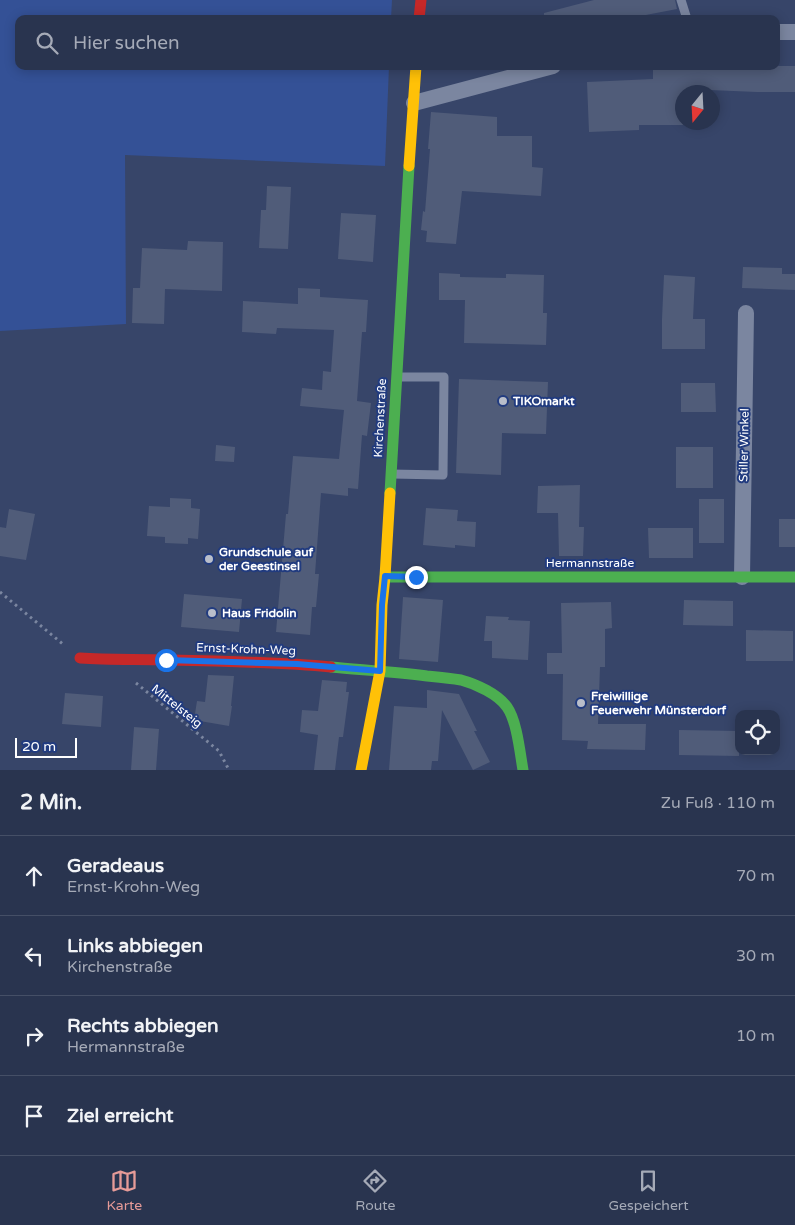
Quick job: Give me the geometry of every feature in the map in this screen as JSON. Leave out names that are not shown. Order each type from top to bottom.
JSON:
[{"type":"street","points":[[419,15],[421,0]]},
{"type":"street","points":[[780,32],[795,32]]},
{"type":"street","name":"Kirchenstraße","points":[[361,770],[380,671],[382,605],[416,70]]},
{"type":"street","points":[[414,103],[538,70]]},
{"type":"street","name":"Stiller Winkel","points":[[742,577],[746,313]]},
{"type":"street","name":"Hermannstraße","points":[[385,576],[795,577]]},
{"type":"street","name":"Ernst-Krohn-Weg","points":[[80,658],[297,664],[460,680],[473,684],[494,695],[508,708],[513,720],[523,770]]},
{"type":"lane","points":[[681,0],[686,15]]},
{"type":"lane","points":[[391,474],[443,475],[444,377],[396,376]]},
{"type":"path","points":[[0,592],[80,658]]},
{"type":"path","name":"Mittelsteig","points":[[108,660],[219,751],[229,770]]},
{"type":"shaded area","points":[[0,0],[392,0],[391,15],[15,15],[15,70],[389,70],[385,166],[125,155],[126,324],[0,331]]},
{"type":"building","points":[[594,0],[675,0],[677,9],[646,15],[544,15],[544,13]]},
{"type":"building","points":[[780,66],[795,66],[795,92],[720,90],[720,85],[675,85],[675,125],[639,125],[639,130],[589,132],[587,82],[653,79],[653,70],[780,70]]},
{"type":"building","points":[[431,112],[497,117],[497,136],[532,136],[532,167],[543,168],[541,196],[462,191],[456,244],[426,242],[427,231],[421,230],[423,211],[425,212]]},
{"type":"building","points":[[267,186],[291,187],[288,249],[259,248],[261,210],[266,210]]},
{"type":"building","points":[[341,213],[376,215],[373,262],[338,259]]},
{"type":"building","points":[[188,241],[223,242],[222,291],[165,289],[164,324],[132,323],[133,288],[140,288],[142,248],[187,250]]},
{"type":"building","points":[[743,267],[782,268],[782,274],[795,274],[795,290],[742,288]]},
{"type":"building","points":[[439,273],[460,274],[460,277],[506,278],[506,274],[544,275],[543,313],[547,313],[546,345],[464,343],[465,300],[439,300]]},
{"type":"building","points":[[664,275],[695,277],[693,319],[705,319],[705,349],[662,349]]},
{"type":"building","points":[[298,288],[320,289],[320,297],[368,300],[366,332],[362,332],[357,401],[371,403],[367,436],[362,435],[358,489],[348,488],[348,496],[321,493],[315,574],[319,574],[316,607],[312,607],[310,635],[276,632],[293,456],[339,459],[344,410],[300,406],[302,388],[322,390],[323,371],[331,372],[334,330],[277,328],[276,334],[242,332],[243,301],[298,304]]},
{"type":"building","name":"TIKOmarkt","points":[[459,379],[548,382],[546,434],[502,433],[501,475],[456,473]]},
{"type":"building","points":[[681,383],[715,383],[716,412],[681,412]]},
{"type":"building","points":[[216,445],[235,447],[234,462],[215,461]]},
{"type":"building","points":[[676,447],[713,447],[713,488],[676,488]]},
{"type":"building","points":[[580,485],[579,527],[584,527],[583,556],[559,556],[558,513],[537,513],[538,486]]},
{"type":"building","points":[[170,498],[191,499],[191,508],[200,509],[198,539],[188,538],[188,544],[165,543],[165,537],[147,536],[149,506],[170,507]]},
{"type":"building","points":[[699,499],[724,499],[724,543],[699,543]]},
{"type":"building","points":[[426,508],[458,510],[457,521],[476,522],[475,547],[455,545],[455,548],[423,545]]},
{"type":"building","points":[[9,509],[35,514],[26,560],[0,556],[0,527],[6,528]]},
{"type":"building","points":[[779,519],[795,519],[795,547],[779,547]]},
{"type":"building","points":[[648,528],[693,528],[693,558],[649,558]]},
{"type":"building","name":"Haus Fridolin","points":[[184,594],[242,599],[239,632],[181,627]]},
{"type":"building","points":[[403,597],[443,600],[438,662],[399,659]]},
{"type":"building","points":[[684,600],[733,601],[733,626],[683,625]]},
{"type":"building","points":[[611,602],[612,628],[605,629],[605,667],[600,667],[598,724],[646,724],[645,750],[587,749],[588,741],[562,740],[563,674],[547,674],[547,653],[562,653],[561,603]]},
{"type":"building","points":[[486,616],[509,617],[508,620],[530,621],[528,660],[492,658],[492,641],[484,641]]},
{"type":"building","points":[[746,630],[793,631],[793,661],[746,661]]},
{"type":"building","points":[[208,675],[234,676],[229,726],[194,720],[197,701],[205,702]]},
{"type":"building","points":[[322,680],[347,682],[346,692],[349,692],[343,737],[339,737],[335,770],[314,770],[318,735],[300,732],[302,710],[318,711]]},
{"type":"building","points":[[427,690],[459,694],[477,731],[474,731],[490,762],[473,770],[442,710],[438,761],[432,761],[431,770],[389,770],[394,706],[427,708]]},
{"type":"building","points":[[65,693],[103,696],[101,727],[62,724]]},
{"type":"building","points":[[134,727],[159,729],[156,770],[131,770]]},
{"type":"building","points":[[679,730],[735,731],[735,755],[739,756],[679,755]]},
{"type":"traffic: fast","points":[[390,493],[409,166]]},
{"type":"traffic: fast","points":[[385,577],[795,577]]},
{"type":"traffic: fast","points":[[331,667],[457,679],[486,690],[503,702],[510,713],[518,737],[523,770]]},
{"type":"traffic: slow","points":[[409,166],[416,70]]},
{"type":"traffic: slow","points":[[361,770],[380,671],[382,605],[390,493]]},
{"type":"traffic: jam","points":[[419,15],[421,0]]},
{"type":"traffic: jam","points":[[80,658],[250,662],[331,667]]},
{"type":"place","name":"TIKOmarkt","points":[[503,401]]},
{"type":"place","name":"Grundschule auf der Geestinsel","points":[[209,559]]},
{"type":"place","name":"Haus Fridolin","points":[[212,613]]},
{"type":"place","name":"Freiwillige Feuerwehr Münsterdorf","points":[[581,703]]},
{"type":"route","points":[[166,660],[297,664],[380,671],[385,576],[416,577]]}]
